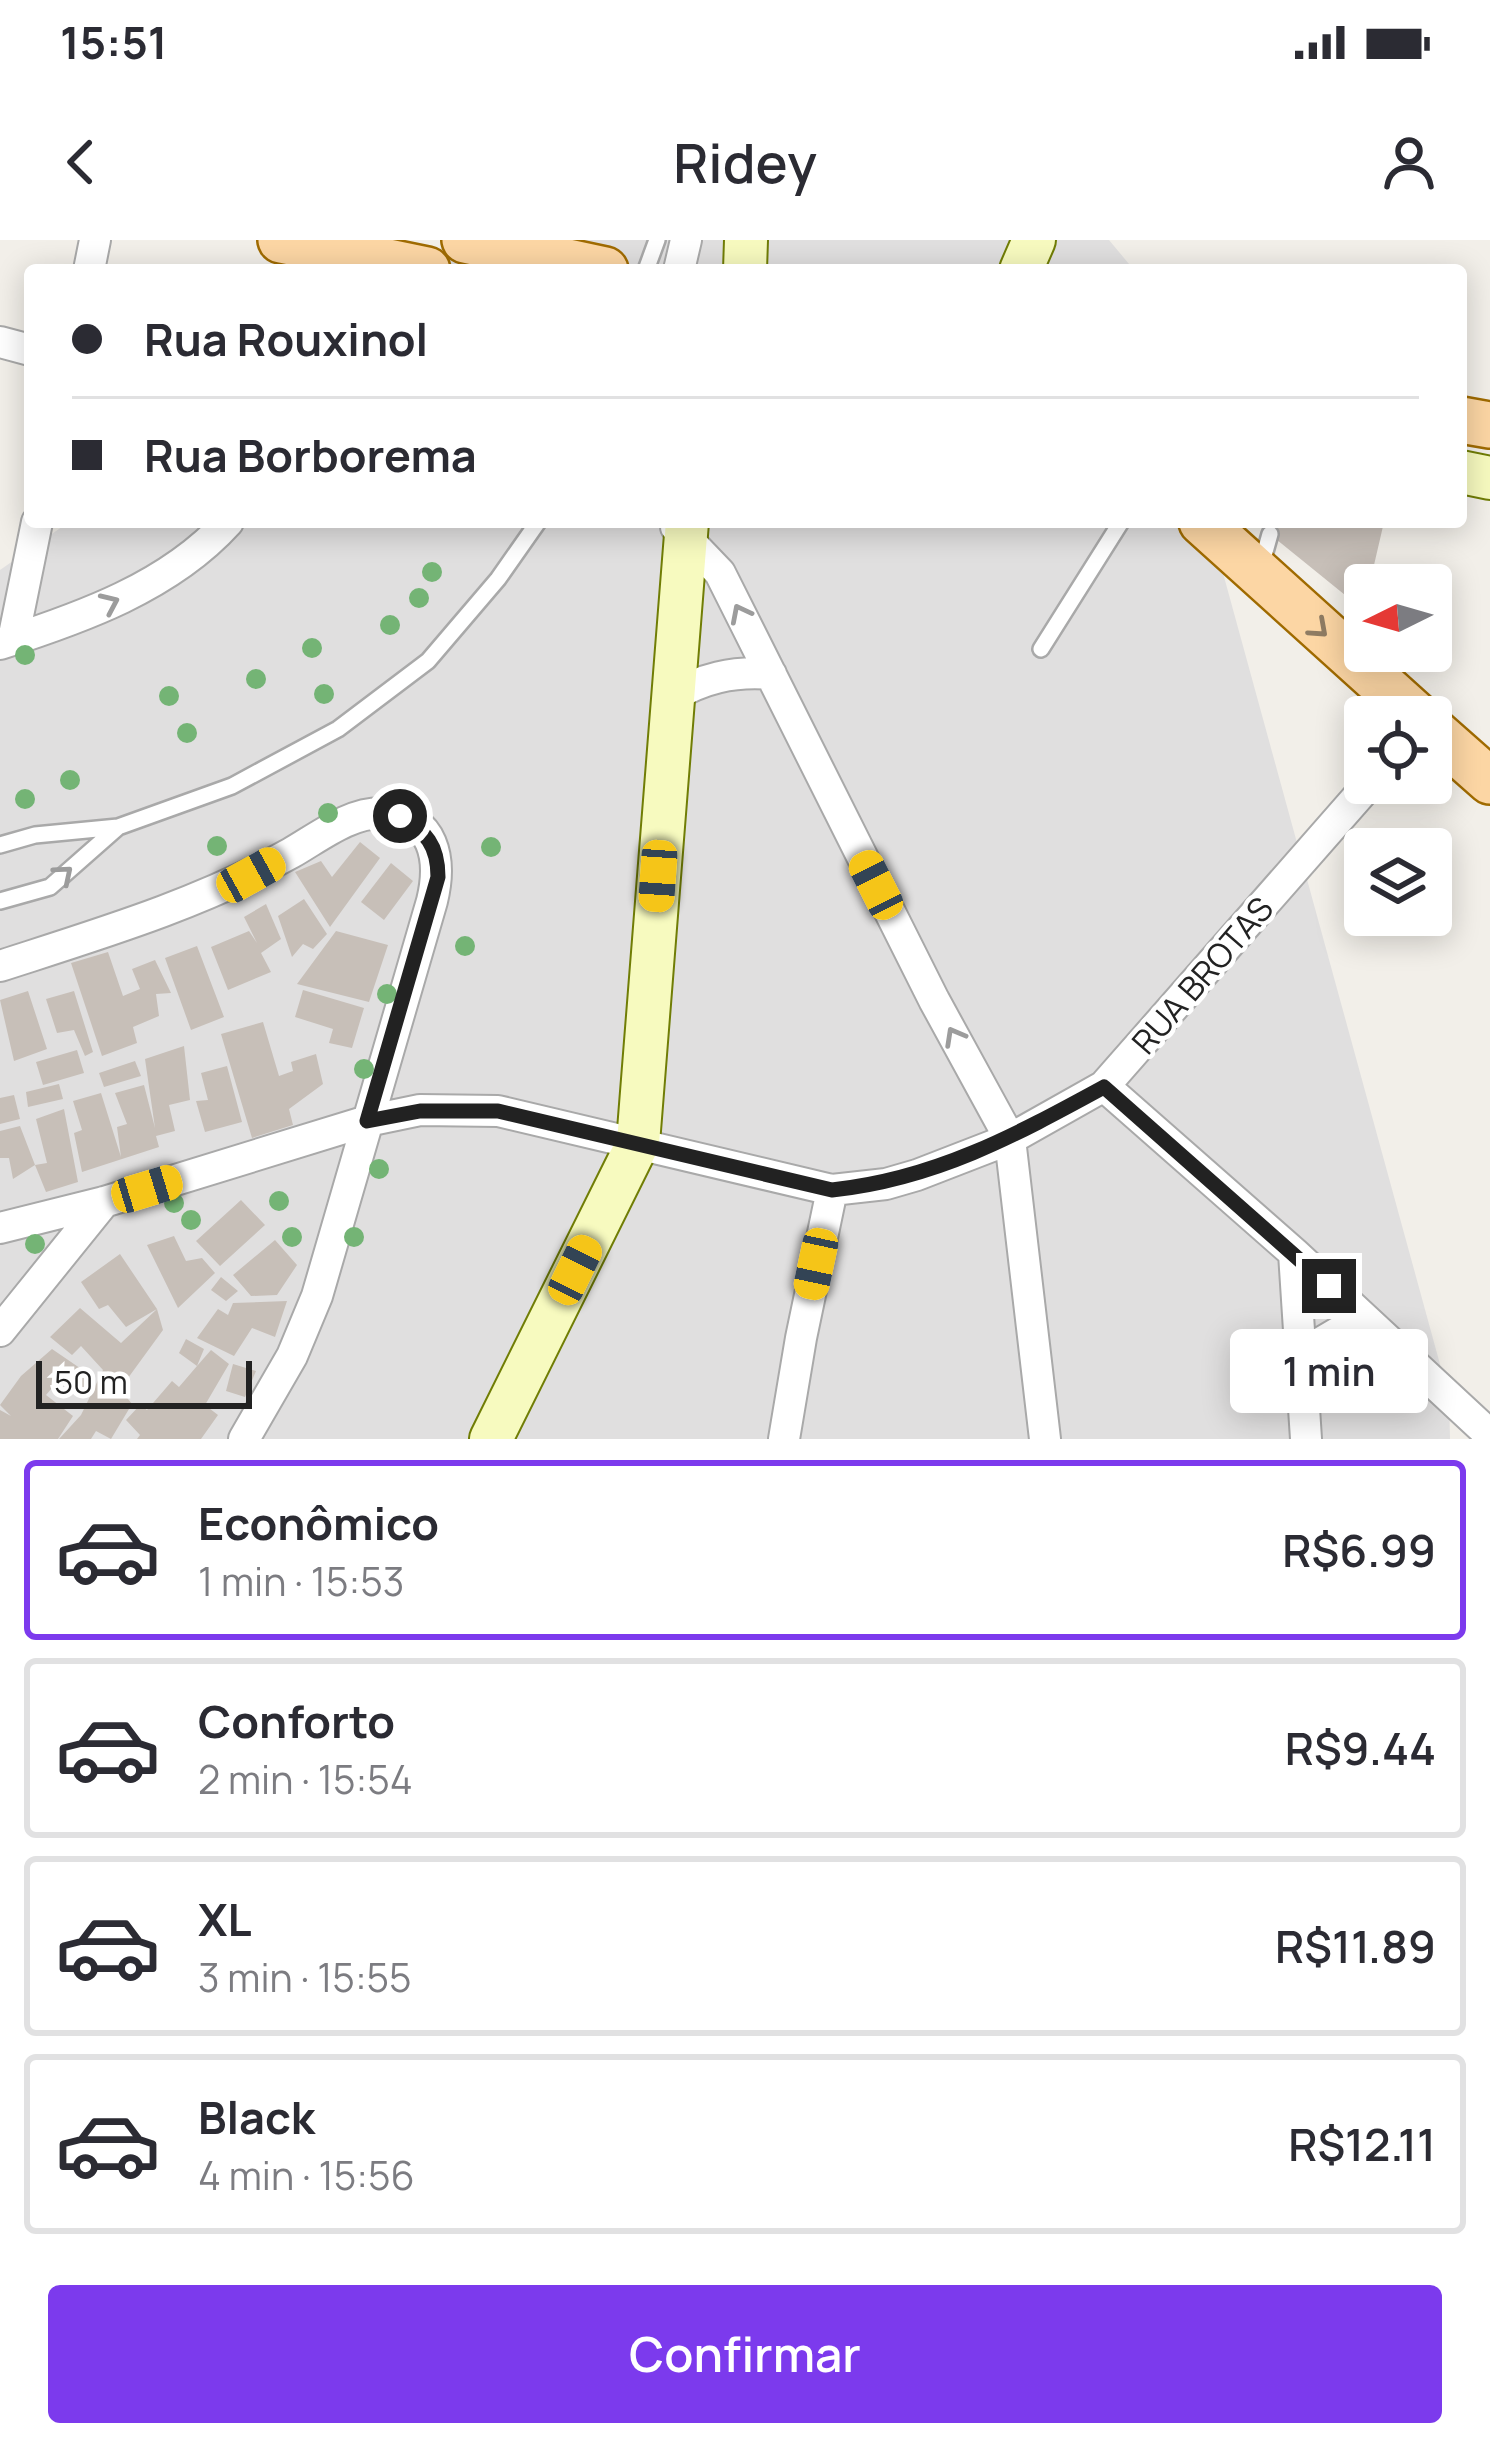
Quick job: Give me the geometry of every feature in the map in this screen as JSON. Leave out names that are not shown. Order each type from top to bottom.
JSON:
[{"type":"main road","points":[[281,240],[403,264]]},
{"type":"main road","points":[[465,240],[577,264]]},
{"type":"main road","points":[[491,1439],[638,1143],[680,528]]},
{"type":"main road","points":[[1214,528],[1264,554],[1398,696]]},
{"type":"main road","points":[[1452,748],[1490,781]]},
{"type":"street","points":[[6,642],[35,528]]},
{"type":"street","points":[[6,642],[127,596],[223,528]]},
{"type":"street","points":[[682,528],[720,573],[934,1000],[1010,1138],[1045,1439]]},
{"type":"street","points":[[670,698],[734,673],[771,674]]},
{"type":"street","name":"RUA BROTAS","points":[[832,1190],[917,1175],[1010,1138],[1104,1087],[1352,804]]},
{"type":"street","points":[[0,966],[213,892],[344,822],[368,814],[400,816],[430,838],[438,857],[438,877],[317,1296],[292,1356],[244,1439]]},
{"type":"street","points":[[1104,1087],[1294,1253],[1490,1435]]},
{"type":"street","points":[[0,1228],[104,1202],[367,1121],[420,1111],[498,1111],[832,1190],[784,1439]]},
{"type":"street","points":[[0,1331],[104,1202]]},
{"type":"street","points":[[1294,1253],[1306,1439]]},
{"type":"street","points":[[1300,1355],[1364,1318]]},
{"type":"lane","points":[[0,845],[34,835],[118,827],[232,786],[338,729],[428,661],[498,579],[534,528]]},
{"type":"lane","points":[[1040,649],[1117,528]]},
{"type":"lane","points":[[0,901],[50,887],[118,827]]},
{"type":"shaded area","points":[[479,240],[1109,240],[1129,264],[444,264]]},
{"type":"shaded area","points":[[60,528],[1211,528],[1449,1397],[1450,1439],[0,1439],[0,570]]},
{"type":"building","points":[[1262,528],[1383,528],[1374,564],[1344,564],[1344,594]]},
{"type":"building","points":[[360,842],[380,858],[330,927],[295,872],[321,861],[332,877]]},
{"type":"building","points":[[391,863],[413,881],[384,920],[361,902]]},
{"type":"building","points":[[304,899],[327,934],[313,949],[303,944],[292,957],[278,916]]},
{"type":"building","points":[[266,904],[281,939],[261,953],[271,972],[228,990],[211,947],[249,931],[257,943],[244,917]]},
{"type":"building","points":[[336,931],[388,945],[369,1002],[297,984]]},
{"type":"building","points":[[197,946],[224,1017],[191,1030],[165,958]]},
{"type":"building","points":[[108,952],[123,996],[140,989],[132,969],[155,960],[171,993],[156,994],[159,1016],[133,1027],[137,1043],[102,1056],[71,963]]},
{"type":"building","points":[[303,990],[364,1008],[352,1048],[329,1043],[333,1029],[295,1017]]},
{"type":"building","points":[[28,991],[47,1049],[14,1061],[0,1000]]},
{"type":"building","points":[[74,991],[93,1052],[85,1056],[74,1030],[57,1033],[46,999]]},
{"type":"building","points":[[263,1022],[279,1076],[293,1071],[291,1062],[316,1054],[323,1084],[289,1109],[293,1125],[252,1138],[221,1034]]},
{"type":"building","points":[[184,1046],[190,1100],[169,1105],[175,1131],[156,1136],[159,1147],[82,1172],[74,1133],[82,1130],[73,1101],[101,1093],[121,1157],[117,1127],[127,1124],[115,1093],[144,1085],[155,1128],[145,1059]]},
{"type":"building","points":[[77,1050],[84,1073],[43,1085],[36,1062]]},
{"type":"building","points":[[135,1061],[141,1076],[104,1087],[99,1073]]},
{"type":"building","points":[[227,1066],[242,1122],[205,1132],[196,1101],[208,1100],[201,1073]]},
{"type":"building","points":[[59,1084],[63,1099],[28,1107],[26,1092]]},
{"type":"building","points":[[14,1095],[20,1119],[0,1124],[0,1098]]},
{"type":"building","points":[[64,1109],[78,1182],[46,1192],[35,1165],[47,1163],[36,1119]]},
{"type":"building","points":[[20,1126],[35,1165],[13,1179],[9,1158],[0,1158],[0,1131]]},
{"type":"building","points":[[241,1200],[265,1225],[220,1266],[196,1241]]},
{"type":"building","points":[[174,1236],[186,1261],[202,1258],[215,1273],[178,1308],[147,1245]]},
{"type":"building","points":[[275,1240],[297,1265],[277,1295],[251,1296],[233,1275]]},
{"type":"building","points":[[120,1254],[157,1309],[126,1327],[108,1305],[99,1309],[81,1282]]},
{"type":"building","points":[[221,1277],[238,1291],[226,1301],[211,1290]]},
{"type":"building","points":[[287,1301],[275,1337],[252,1328],[234,1356],[197,1338],[218,1309],[228,1315],[233,1303]]},
{"type":"building","points":[[80,1308],[121,1343],[157,1309],[163,1330],[120,1389],[132,1404],[111,1439],[96,1431],[91,1439],[59,1439],[81,1415],[103,1370],[81,1346],[72,1355],[50,1337]]},
{"type":"building","points":[[186,1339],[204,1349],[197,1366],[179,1353]]},
{"type":"building","points":[[52,1349],[93,1377],[84,1395],[58,1381],[46,1395],[73,1416],[58,1439],[0,1439],[0,1410],[11,1416],[0,1405],[21,1376]]},
{"type":"building","points":[[211,1350],[229,1364],[205,1405],[218,1415],[201,1439],[137,1439],[140,1435],[126,1420],[140,1405],[147,1410],[172,1381],[179,1387]]},
{"type":"building","points":[[233,1364],[256,1371],[245,1397],[226,1391]]},
{"type":"route","points":[[400,816],[430,838],[438,857],[438,877],[367,1121],[420,1111],[498,1111],[832,1190],[917,1175],[1010,1138],[1104,1087],[1329,1286]]}]
